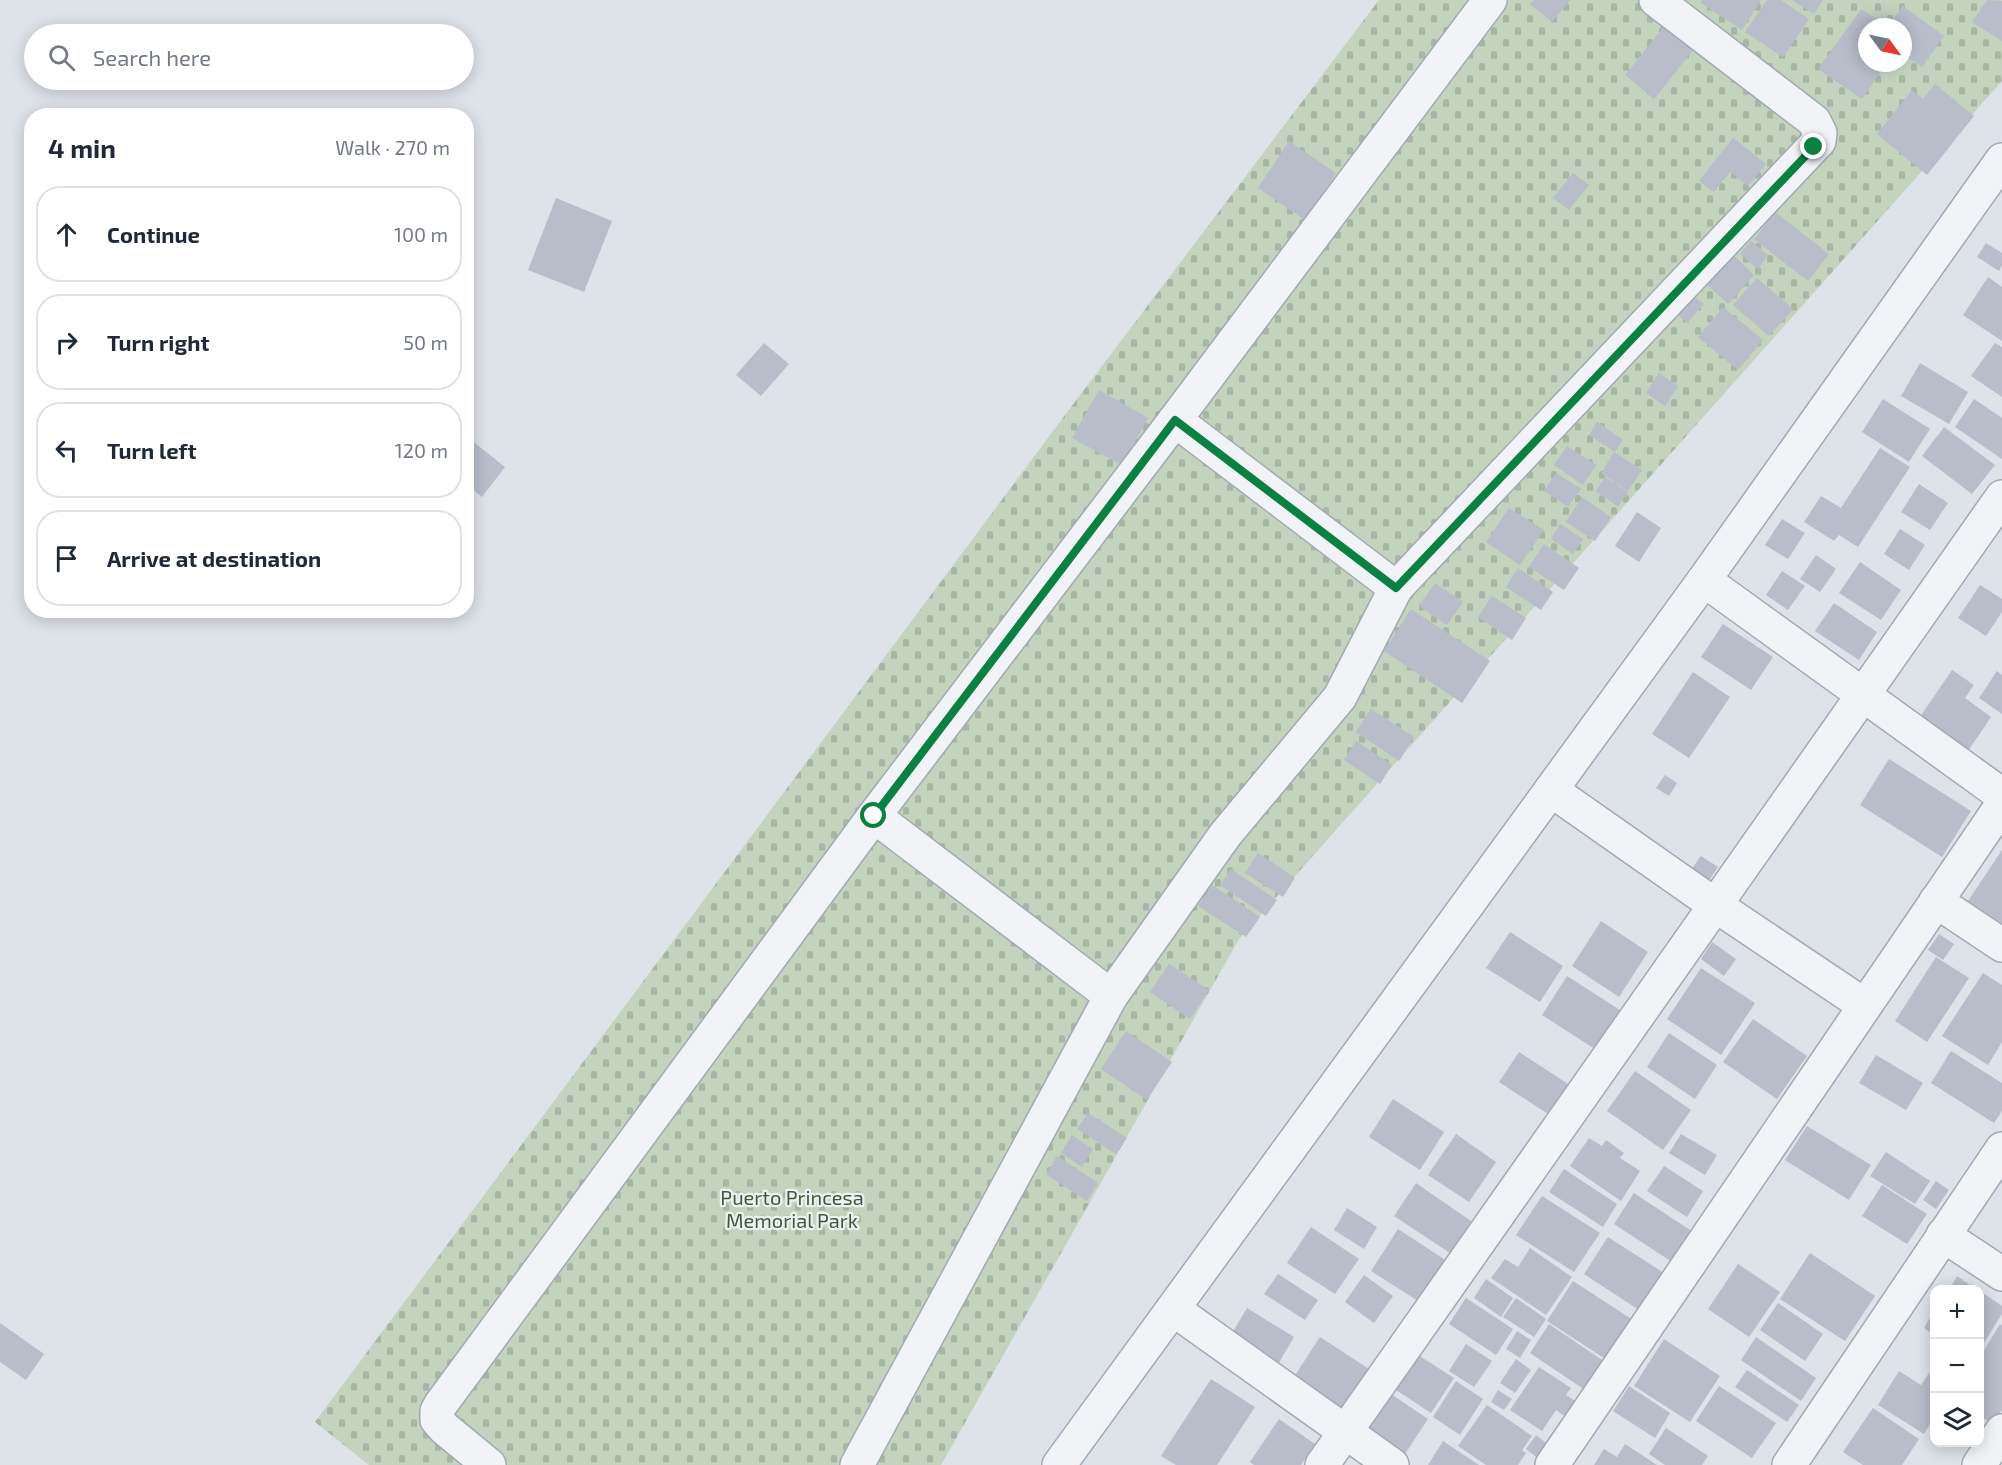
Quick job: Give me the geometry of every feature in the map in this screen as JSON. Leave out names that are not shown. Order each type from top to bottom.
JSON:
[{"type":"street","points":[[489,1465],[437,1420],[437,1411],[441,1404],[874,816],[1490,0]]},
{"type":"street","points":[[857,1465],[1111,996],[1226,835],[1340,697],[1396,588],[1819,141],[1820,133],[1814,122],[1656,0]]},
{"type":"street","points":[[1059,1465],[1704,580],[2002,160]]},
{"type":"street","points":[[1175,420],[1396,588]]},
{"type":"street","points":[[1322,1465],[2002,497]]},
{"type":"street","points":[[1704,580],[2002,795]]},
{"type":"street","points":[[1551,790],[1715,905],[1864,1005]]},
{"type":"street","points":[[1552,1465],[2002,805]]},
{"type":"street","points":[[874,816],[1111,996]]},
{"type":"street","points":[[1936,901],[2002,945]]},
{"type":"street","points":[[1789,1465],[2002,1149]]},
{"type":"street","points":[[1943,1235],[2002,1274]]},
{"type":"street","points":[[1173,1309],[1392,1465]]},
{"type":"street","points":[[1979,1465],[2002,1431]]},
{"type":"green space","name":"Puerto Princesa Memorial Park","points":[[1379,0],[2002,0],[2002,81],[1239,939],[941,1465],[369,1465],[315,1422],[1068,411]]},
{"type":"building","points":[[1534,0],[1570,0],[1552,22],[1530,4]]},
{"type":"building","points":[[1702,0],[1761,0],[1742,30],[1701,3]]},
{"type":"building","points":[[1767,0],[1781,0],[1809,19],[1783,57],[1745,32]]},
{"type":"building","points":[[1792,0],[1823,0],[1814,14]]},
{"type":"building","points":[[1987,0],[2002,1],[2002,41],[1972,22]]},
{"type":"building","points":[[1903,6],[1944,36],[1922,67],[1912,60],[1912,18],[1894,18]]},
{"type":"building","points":[[1861,9],[1875,18],[1858,18],[1858,72],[1881,72],[1862,99],[1818,69]]},
{"type":"building","points":[[1665,25],[1694,49],[1654,99],[1625,75]]},
{"type":"building","points":[[1935,84],[1974,116],[1927,175],[1877,134],[1912,90],[1923,99]]},
{"type":"building","points":[[1733,138],[1766,164],[1748,186],[1730,172],[1714,192],[1699,181]]},
{"type":"building","points":[[1289,141],[1336,173],[1305,220],[1258,188]]},
{"type":"building","points":[[1573,173],[1589,185],[1569,210],[1553,198]]},
{"type":"building","points":[[556,198],[612,221],[584,292],[528,270]]},
{"type":"building","points":[[1775,212],[1829,254],[1808,281],[1754,239]]},
{"type":"building","points":[[1751,241],[1768,255],[1758,269],[1740,254]]},
{"type":"building","points":[[1986,243],[2002,253],[2002,265],[1999,271],[1977,257]]},
{"type":"building","points":[[1730,252],[1754,275],[1728,304],[1703,281]]},
{"type":"building","points":[[1988,277],[2002,287],[2002,341],[1963,315]]},
{"type":"building","points":[[1757,278],[1793,309],[1769,336],[1733,305]]},
{"type":"building","points":[[1688,292],[1704,304],[1687,323],[1673,310]]},
{"type":"building","points":[[1723,307],[1763,340],[1738,370],[1698,337]]},
{"type":"building","points":[[764,343],[789,364],[761,396],[736,375]]},
{"type":"building","points":[[1995,343],[2002,347],[2002,397],[1971,376]]},
{"type":"building","points":[[1920,363],[1968,392],[1949,424],[1901,396]]},
{"type":"building","points":[[1659,373],[1678,386],[1665,406],[1646,393]]},
{"type":"building","points":[[1099,390],[1148,418],[1122,465],[1072,438]]},
{"type":"building","points":[[1883,399],[1930,429],[1909,462],[1862,432]]},
{"type":"building","points":[[1974,399],[2002,418],[2002,459],[1955,427]]},
{"type":"building","points":[[1597,422],[1623,440],[1615,452],[1589,435]]},
{"type":"building","points":[[1944,427],[1995,465],[1972,494],[1922,456]]},
{"type":"building","points":[[474,442],[505,467],[482,497],[474,490]]},
{"type":"building","points":[[1567,446],[1596,465],[1583,485],[1554,465]]},
{"type":"building","points":[[1880,448],[1910,467],[1858,547],[1839,535],[1834,541],[1804,522],[1821,496],[1841,508]]},
{"type":"building","points":[[1614,452],[1642,470],[1628,491],[1601,473]]},
{"type":"building","points":[[1556,473],[1581,489],[1568,507],[1544,491]]},
{"type":"building","points":[[1605,477],[1628,492],[1618,507],[1596,491]]},
{"type":"building","points":[[1919,484],[1948,503],[1930,530],[1901,512]]},
{"type":"building","points":[[1582,497],[1611,517],[1595,541],[1566,522]]},
{"type":"building","points":[[1509,508],[1544,530],[1520,565],[1486,542]]},
{"type":"building","points":[[1637,512],[1661,528],[1639,562],[1615,546]]},
{"type":"building","points":[[1782,519],[1805,533],[1788,559],[1765,545]]},
{"type":"building","points":[[1560,524],[1583,539],[1573,554],[1551,539]]},
{"type":"building","points":[[1900,529],[1925,545],[1909,570],[1884,554]]},
{"type":"building","points":[[1544,544],[1579,568],[1564,590],[1529,567]]},
{"type":"building","points":[[1816,555],[1836,569],[1820,592],[1800,579]]},
{"type":"building","points":[[1860,562],[1901,590],[1881,620],[1839,593]]},
{"type":"building","points":[[1518,568],[1553,592],[1541,610],[1506,587]]},
{"type":"building","points":[[1782,571],[1805,586],[1788,610],[1766,595]]},
{"type":"building","points":[[1435,583],[1463,602],[1447,625],[1419,606]]},
{"type":"building","points":[[1980,585],[2002,599],[2002,612],[1986,636],[1958,618]]},
{"type":"building","points":[[1492,596],[1526,618],[1512,640],[1478,617]]},
{"type":"building","points":[[1834,603],[1877,632],[1859,660],[1815,631]]},
{"type":"building","points":[[1411,609],[1490,661],[1462,703],[1384,651]]},
{"type":"building","points":[[1723,624],[1773,657],[1751,690],[1701,657]]},
{"type":"building","points":[[1952,670],[1974,685],[1965,698],[1991,717],[1966,754],[1918,720]]},
{"type":"building","points":[[1997,671],[2002,675],[2002,714],[1979,698]]},
{"type":"building","points":[[1693,672],[1730,697],[1689,758],[1652,734]]},
{"type":"building","points":[[1371,709],[1414,737],[1399,761],[1356,732]]},
{"type":"building","points":[[1356,741],[1392,765],[1380,784],[1344,760]]},
{"type":"building","points":[[1889,759],[1971,811],[1942,857],[1860,805]]},
{"type":"building","points":[[1665,775],[1677,783],[1669,796],[1656,788]]},
{"type":"building","points":[[2002,850],[2002,923],[1968,901]]},
{"type":"building","points":[[1258,853],[1295,878],[1283,897],[1245,873]]},
{"type":"building","points":[[1701,856],[1718,867],[1703,889],[1686,877]]},
{"type":"building","points":[[1231,869],[1277,900],[1266,916],[1220,885]]},
{"type":"building","points":[[1212,885],[1260,917],[1246,937],[1198,906]]},
{"type":"building","points":[[1601,921],[1648,952],[1619,997],[1572,966]]},
{"type":"building","points":[[1510,932],[1563,966],[1540,1002],[1486,968]]},
{"type":"building","points":[[1939,934],[1954,944],[1943,960],[1928,950]]},
{"type":"building","points":[[1712,942],[1736,959],[1724,976],[1701,959]]},
{"type":"building","points":[[1936,957],[1969,978],[1927,1042],[1895,1021]]},
{"type":"building","points":[[1169,964],[1209,990],[1190,1019],[1150,992]]},
{"type":"building","points":[[1701,968],[1755,1003],[1721,1055],[1667,1019]]},
{"type":"building","points":[[1983,973],[2002,985],[2002,1042],[1988,1065],[1942,1036]]},
{"type":"building","points":[[1567,976],[1620,1010],[1595,1049],[1542,1015]]},
{"type":"building","points":[[1753,1019],[1807,1056],[1777,1099],[1723,1062]]},
{"type":"building","points":[[1126,1031],[1172,1062],[1147,1100],[1101,1069]]},
{"type":"building","points":[[1669,1033],[1717,1065],[1695,1099],[1647,1067]]},
{"type":"building","points":[[1951,1051],[2002,1083],[2002,1111],[1994,1123],[1931,1083]]},
{"type":"building","points":[[1519,1052],[1568,1084],[1548,1114],[1499,1082]]},
{"type":"building","points":[[1876,1055],[1923,1083],[1906,1110],[1859,1083]]},
{"type":"building","points":[[1635,1071],[1691,1110],[1663,1150],[1607,1111]]},
{"type":"building","points":[[1393,1099],[1444,1132],[1420,1170],[1369,1137]]},
{"type":"building","points":[[1088,1113],[1127,1138],[1116,1154],[1077,1129]]},
{"type":"building","points":[[1807,1126],[1871,1165],[1849,1200],[1785,1160]]},
{"type":"building","points":[[1456,1134],[1496,1162],[1469,1202],[1428,1175]]},
{"type":"building","points":[[1681,1134],[1717,1155],[1705,1175],[1669,1153]]},
{"type":"building","points":[[1072,1135],[1093,1149],[1082,1167],[1061,1153]]},
{"type":"building","points":[[1589,1138],[1602,1146],[1606,1140],[1624,1153],[1620,1158],[1640,1171],[1621,1201],[1570,1166]]},
{"type":"building","points":[[1886,1152],[1930,1181],[1915,1204],[1870,1176]]},
{"type":"building","points":[[1057,1156],[1098,1183],[1087,1201],[1046,1174]]},
{"type":"building","points":[[1664,1166],[1703,1191],[1687,1217],[1647,1191]]},
{"type":"building","points":[[1564,1169],[1617,1204],[1603,1227],[1549,1192]]},
{"type":"building","points":[[1936,1181],[1949,1190],[1936,1209],[1923,1200]]},
{"type":"building","points":[[1416,1183],[1471,1221],[1450,1253],[1394,1216]]},
{"type":"building","points":[[1882,1185],[1927,1214],[1907,1244],[1862,1216]]},
{"type":"building","points":[[1634,1193],[1696,1234],[1675,1264],[1614,1224]]},
{"type":"building","points":[[1542,1196],[1600,1233],[1574,1272],[1516,1235]]},
{"type":"building","points":[[1347,1208],[1377,1227],[1364,1249],[1334,1230]]},
{"type":"building","points":[[1311,1227],[1359,1259],[1335,1294],[1287,1263]]},
{"type":"building","points":[[1398,1229],[1453,1265],[1426,1306],[1371,1271]]},
{"type":"building","points":[[1608,1237],[1667,1275],[1642,1312],[1584,1274]]},
{"type":"building","points":[[1530,1248],[1572,1277],[1546,1315],[1491,1278],[1505,1259],[1518,1267]]},
{"type":"building","points":[[1810,1253],[1875,1296],[1845,1341],[1780,1299]]},
{"type":"building","points":[[1738,1264],[1780,1292],[1749,1337],[1708,1309]]},
{"type":"building","points":[[1278,1274],[1318,1300],[1305,1320],[1264,1294]]},
{"type":"building","points":[[1364,1275],[1393,1296],[1374,1323],[1345,1302]]},
{"type":"building","points":[[1957,1276],[1970,1285],[1952,1285]]},
{"type":"building","points":[[1486,1279],[1513,1298],[1501,1317],[1474,1298]]},
{"type":"building","points":[[1573,1281],[1633,1320],[1607,1360],[1547,1321]]},
{"type":"building","points":[[1984,1294],[2002,1306],[2002,1314],[1984,1343]]},
{"type":"building","points":[[1466,1298],[1513,1329],[1496,1355],[1449,1324]]},
{"type":"building","points":[[1516,1298],[1546,1319],[1534,1337],[1503,1317]]},
{"type":"building","points":[[1778,1303],[1823,1334],[1805,1361],[1760,1330]]},
{"type":"building","points":[[1247,1308],[1294,1337],[1274,1371],[1227,1342]]},
{"type":"building","points":[[1930,1318],[1930,1332],[1924,1328]]},
{"type":"building","points":[[0,1323],[44,1354],[26,1380],[0,1362]]},
{"type":"building","points":[[1549,1324],[1605,1362],[1585,1390],[1530,1353]]},
{"type":"building","points":[[2000,1324],[2002,1325],[2002,1410],[1993,1424],[1984,1418],[1984,1350]]},
{"type":"building","points":[[1517,1331],[1531,1340],[1520,1358],[1506,1349]]},
{"type":"building","points":[[1320,1337],[1372,1371],[1344,1413],[1292,1380]]},
{"type":"building","points":[[1756,1337],[1816,1378],[1801,1401],[1741,1360]]},
{"type":"building","points":[[1664,1339],[1720,1376],[1690,1422],[1634,1386]]},
{"type":"building","points":[[1466,1344],[1492,1361],[1474,1387],[1449,1371]]},
{"type":"building","points":[[1415,1353],[1454,1378],[1431,1413],[1393,1388]]},
{"type":"building","points":[[1516,1359],[1531,1370],[1515,1393],[1500,1383]]},
{"type":"building","points":[[1539,1367],[1571,1388],[1566,1395],[1580,1404],[1570,1420],[1556,1410],[1542,1431],[1510,1410]]},
{"type":"building","points":[[1747,1370],[1799,1405],[1787,1422],[1735,1387]]},
{"type":"building","points":[[1899,1371],[1921,1385],[1930,1374],[1930,1424],[1924,1434],[1878,1405]]},
{"type":"building","points":[[1211,1379],[1255,1407],[1217,1465],[1176,1465],[1161,1456]]},
{"type":"building","points":[[1456,1381],[1483,1399],[1460,1435],[1433,1417]]},
{"type":"building","points":[[1629,1386],[1670,1413],[1655,1438],[1613,1411]]},
{"type":"building","points":[[1719,1386],[1776,1423],[1752,1458],[1696,1421]]},
{"type":"building","points":[[1498,1390],[1512,1399],[1504,1410],[1491,1402]]},
{"type":"building","points":[[1391,1394],[1428,1419],[1401,1460],[1363,1434]]},
{"type":"building","points":[[1487,1405],[1532,1436],[1522,1450],[1526,1453],[1518,1465],[1486,1465],[1458,1446]]},
{"type":"building","points":[[1873,1408],[1919,1439],[1902,1465],[1863,1465],[1843,1452]]},
{"type":"building","points":[[1279,1419],[1315,1444],[1301,1465],[1254,1465],[1250,1462]]},
{"type":"building","points":[[1666,1428],[1708,1456],[1702,1465],[1665,1465],[1649,1454]]},
{"type":"building","points":[[1536,1435],[1550,1446],[1540,1460],[1526,1449]]},
{"type":"building","points":[[1443,1441],[1479,1465],[1428,1465]]},
{"type":"building","points":[[1625,1444],[1657,1465],[1594,1465],[1604,1449],[1617,1457]]},
{"type":"route","points":[[874,816],[1175,420],[1396,588],[1814,147]]}]
